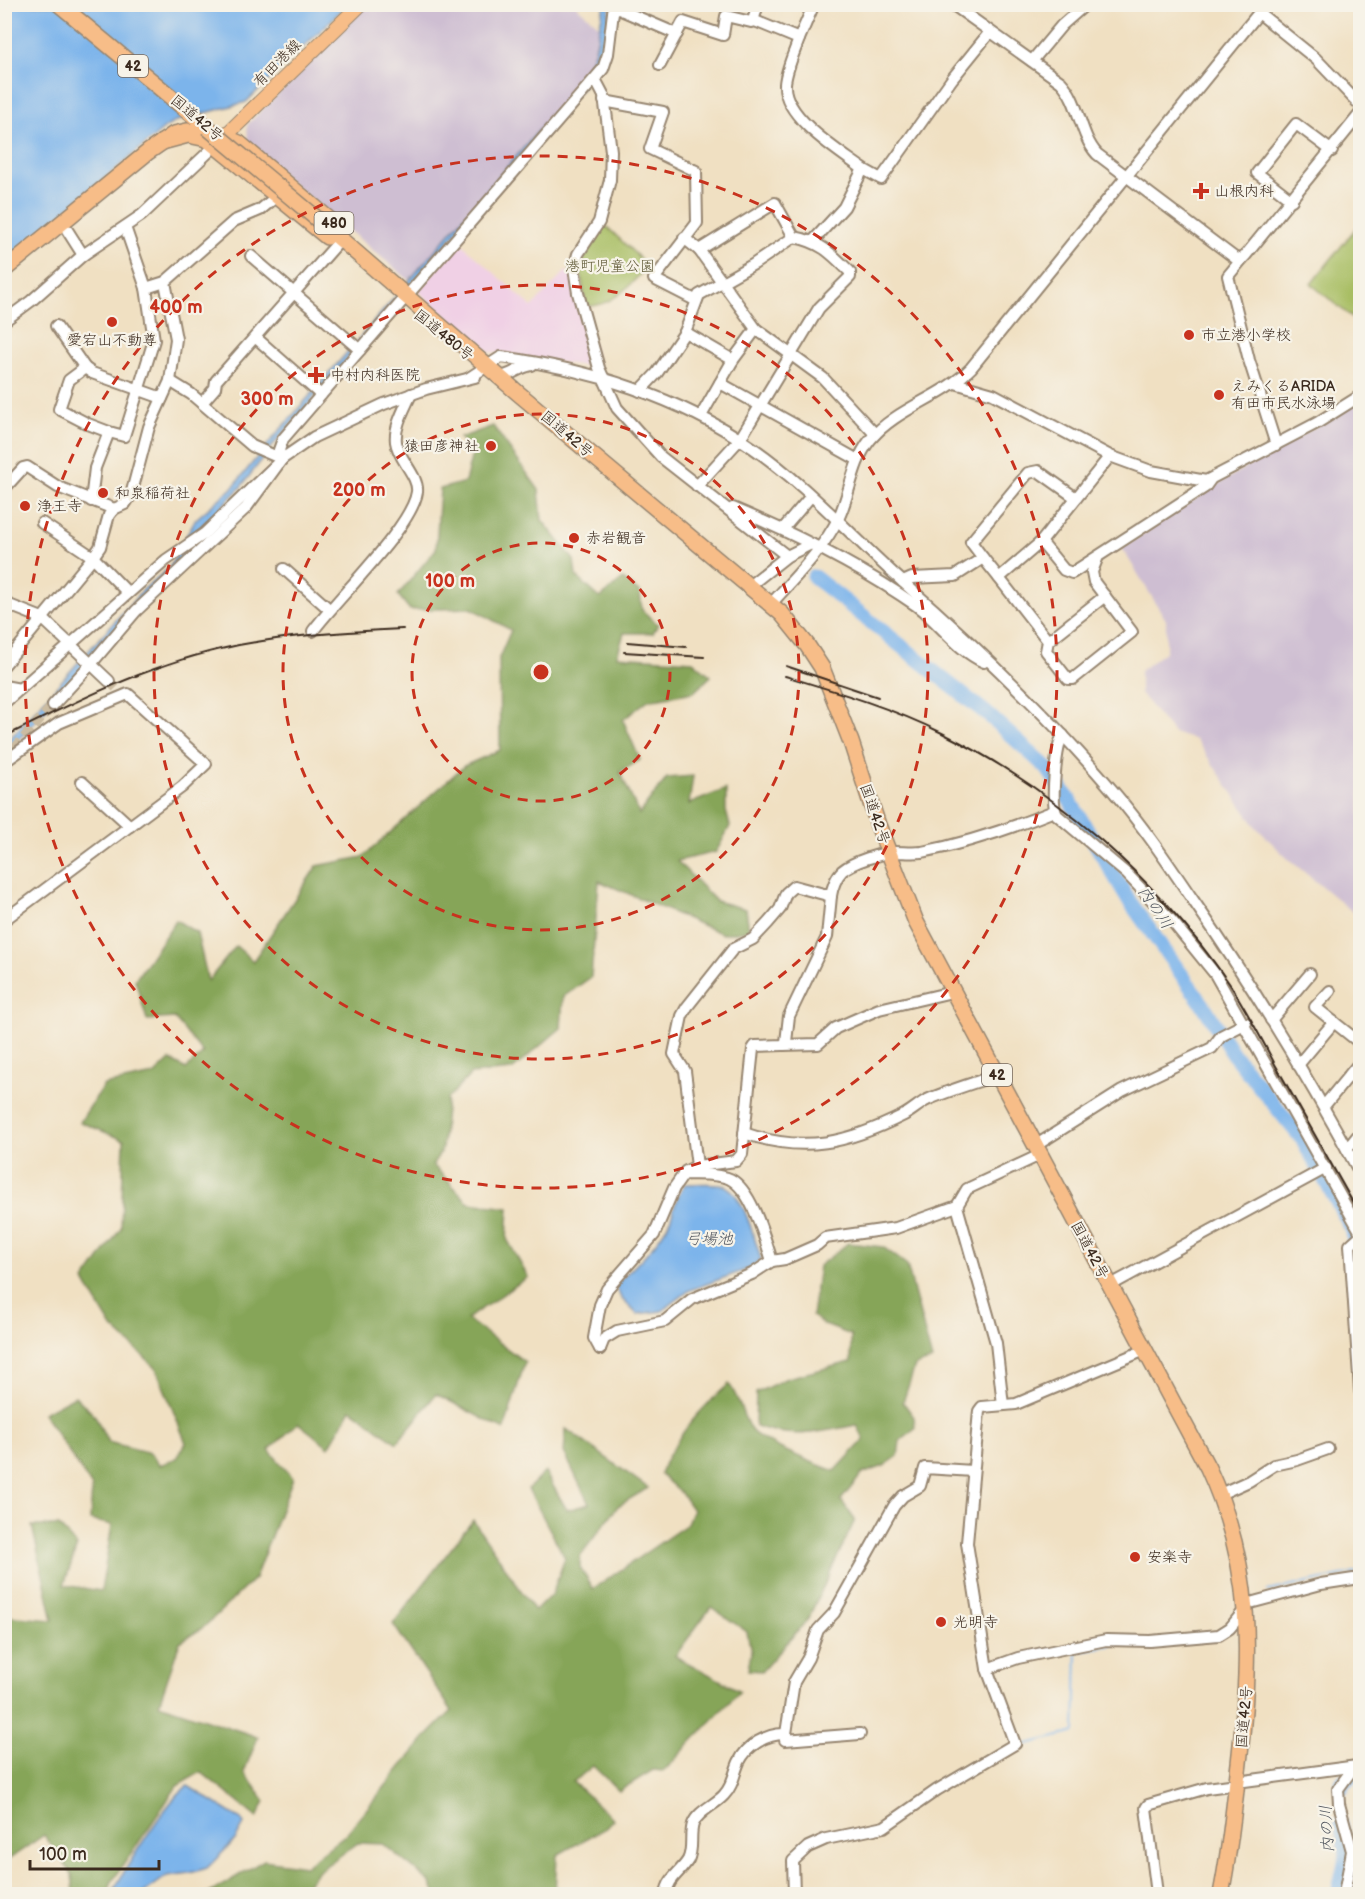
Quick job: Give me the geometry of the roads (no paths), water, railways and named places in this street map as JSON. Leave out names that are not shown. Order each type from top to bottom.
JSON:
[{"type":"highway","name":"国道42号","points":[[59,4],[322,223],[771,604],[793,626],[822,668],[916,922],[1220,1494],[1236,1545],[1246,1607],[1247,1693],[1221,1894]]},
{"type":"highway","name":"国道480号","points":[[4,270],[162,141],[174,134],[187,131],[210,132],[276,195],[336,246],[407,296]]},
{"type":"highway","name":"国道480号","points":[[221,141],[244,147],[285,182],[407,296]]},
{"type":"main road","name":"有田港線","points":[[221,141],[361,4]]},
{"type":"street","points":[[753,21],[758,4]]},
{"type":"street","points":[[814,4],[799,39],[785,82],[790,104],[808,126],[863,170],[881,179],[951,79],[990,32]]},
{"type":"street","points":[[952,4],[1066,88],[1092,149],[1235,258],[1242,259]]},
{"type":"street","points":[[1032,61],[1062,25],[1086,4]]},
{"type":"street","points":[[282,459],[279,450],[283,439],[595,79],[608,58],[614,6],[677,34]]},
{"type":"street","points":[[771,604],[815,545],[837,521],[858,460],[875,434],[955,383],[971,368],[1262,9],[1316,59],[1360,105]]},
{"type":"street","points":[[660,65],[683,22],[723,35],[726,16],[772,26],[799,39]]},
{"type":"street","points":[[595,79],[601,87],[611,151],[609,180],[599,222],[578,254],[574,268],[578,293],[604,380],[614,404],[671,467],[787,556]]},
{"type":"street","points":[[604,101],[663,112],[650,149],[696,171],[697,223],[654,279],[695,300]]},
{"type":"street","points":[[1276,445],[1228,276],[1360,114]]},
{"type":"street","points":[[1292,200],[1257,173],[1296,124],[1332,151]]},
{"type":"street","points":[[4,321],[31,301],[83,255],[150,208],[221,141]]},
{"type":"street","points":[[813,241],[844,207],[863,170]]},
{"type":"street","points":[[146,288],[165,282],[234,221],[260,210],[276,195],[285,182]]},
{"type":"street","points":[[699,250],[775,202],[794,237]]},
{"type":"street","points":[[62,222],[83,255]]},
{"type":"street","points":[[85,368],[69,380],[59,409],[109,432],[124,436],[154,340],[146,288],[125,227]]},
{"type":"street","points":[[640,391],[657,373],[685,332],[699,294],[721,283],[794,237],[813,241],[850,272],[850,277],[819,308],[789,354],[740,439],[697,486]]},
{"type":"street","points":[[684,238],[699,250],[756,329],[823,378],[875,434]]},
{"type":"street","points":[[202,403],[215,388],[216,381],[336,246]]},
{"type":"street","points":[[251,256],[360,350]]},
{"type":"street","points":[[4,665],[93,557],[100,547],[109,515],[114,509],[123,506],[131,495],[149,427],[170,381],[176,339],[165,282]]},
{"type":"street","points":[[56,326],[85,368],[162,398]]},
{"type":"street","points":[[701,416],[733,360],[756,329]]},
{"type":"street","points":[[685,332],[733,360]]},
{"type":"street","points":[[255,337],[321,395]]},
{"type":"street","points":[[468,378],[486,364],[501,357],[604,380],[640,391],[701,416],[740,439],[765,456],[811,496],[995,667],[1063,735],[1115,793],[1159,850],[1238,965],[1324,1106],[1360,1173]]},
{"type":"street","points":[[4,703],[166,560],[204,534],[282,459],[350,419],[411,394],[468,378],[507,377],[521,367],[538,365]]},
{"type":"street","points":[[170,381],[202,403],[252,446],[282,459]]},
{"type":"street","points":[[720,383],[858,460]]},
{"type":"street","points":[[955,383],[993,394],[1110,456],[1151,471],[1210,480]]},
{"type":"street","points":[[313,631],[329,609],[401,526],[416,495],[416,482],[401,457],[396,441],[399,424],[411,394]]},
{"type":"street","points":[[1041,542],[1069,573],[1097,559],[1205,487],[1210,480],[1360,396]]},
{"type":"street","points":[[91,501],[95,468],[109,432]]},
{"type":"street","points":[[999,578],[1041,542],[1110,456]]},
{"type":"street","points":[[53,705],[136,611],[246,508],[282,459]]},
{"type":"street","points":[[4,489],[23,468],[27,467],[58,487],[114,509]]},
{"type":"street","points":[[1048,641],[971,542],[1028,473],[1038,471],[1076,498]]},
{"type":"street","points":[[783,529],[811,496]]},
{"type":"street","points":[[717,501],[815,545],[914,604],[971,656],[995,667]]},
{"type":"street","points":[[42,523],[93,557],[128,593]]},
{"type":"street","points":[[749,586],[787,556],[815,545]]},
{"type":"street","points":[[903,582],[912,579],[955,576],[983,558]]},
{"type":"street","points":[[1097,559],[1092,577],[1132,632],[1073,679],[1068,679],[1046,651],[1048,641],[1105,596]]},
{"type":"street","points":[[284,569],[329,609]]},
{"type":"street","points":[[4,603],[42,618],[109,681]]},
{"type":"street","points":[[4,686],[20,689]]},
{"type":"street","points":[[4,761],[60,723],[122,693],[128,694],[206,764],[182,788],[4,920]]},
{"type":"street","points":[[1054,811],[1057,745],[1063,735]]},
{"type":"street","points":[[4,761],[14,749]]},
{"type":"street","points":[[82,782],[130,826]]},
{"type":"street","points":[[783,1045],[786,1042],[789,1016],[827,937],[832,887],[841,872],[855,864],[889,853],[920,852],[1016,826],[1054,811]]},
{"type":"street","points":[[1054,811],[1127,874],[1172,921],[1215,974],[1246,1023],[1360,1231]]},
{"type":"street","points":[[697,1166],[686,1071],[674,1054],[684,1011],[733,949],[753,939],[780,909],[789,890],[794,886],[831,896]]},
{"type":"street","points":[[1271,1020],[1310,975]]},
{"type":"street","points":[[1330,991],[1315,1007],[1360,1043]]},
{"type":"street","points":[[952,992],[879,1009],[836,1028],[818,1044],[755,1046],[753,1048],[742,1154],[736,1161],[697,1166],[683,1174],[654,1236],[607,1289],[600,1305],[594,1338],[600,1349],[604,1339],[617,1331],[669,1319],[692,1299],[752,1274],[772,1261],[785,1259],[817,1245],[825,1238],[896,1228],[957,1206],[967,1189],[1038,1150],[1130,1086],[1212,1048],[1221,1036],[1246,1023]]},
{"type":"street","points":[[1298,1065],[1334,1022]]},
{"type":"street","points":[[1324,1106],[1360,1062]]},
{"type":"street","points":[[1351,1073],[1360,1081]]},
{"type":"street","points":[[744,1133],[760,1138],[796,1143],[836,1143],[902,1116],[927,1100],[997,1075]]},
{"type":"street","points":[[1347,1149],[1360,1133]]},
{"type":"street","points":[[1109,1286],[1326,1168]]},
{"type":"street","points":[[683,1174],[726,1178],[740,1187],[761,1229],[772,1261]]},
{"type":"street","points":[[957,1206],[996,1343],[1003,1405]]},
{"type":"street","points":[[1360,1236],[1350,1245],[1360,1391]]},
{"type":"street","points":[[794,1894],[793,1861],[808,1847],[826,1839],[885,1827],[937,1790],[1015,1744],[987,1669],[967,1543],[979,1411],[982,1407],[1016,1404],[1046,1393],[1145,1350]]},
{"type":"street","points":[[1220,1494],[1249,1481],[1274,1465],[1298,1460],[1328,1449]]},
{"type":"street","points":[[860,1734],[785,1740],[784,1734],[794,1682],[808,1658],[816,1633],[834,1613],[898,1500],[920,1486],[925,1468],[973,1471]]},
{"type":"street","points":[[987,1669],[1018,1658],[1106,1640],[1150,1641],[1219,1635],[1230,1628],[1250,1603],[1321,1584],[1360,1578]]},
{"type":"street","points":[[666,1894],[670,1880],[687,1862],[692,1851],[692,1833],[696,1818],[725,1795],[746,1751],[763,1738],[773,1734],[784,1734]]},
{"type":"street","points":[[1157,1894],[1146,1809],[1148,1805],[1207,1788],[1357,1766]]},
{"type":"street","points":[[1344,1894],[1352,1851],[1339,1804],[1338,1789],[1357,1766]]},
{"type":"water","points":[[5,5],[347,5],[246,102],[176,121],[166,127],[5,261]]},
{"type":"water","points":[[604,5],[610,5],[605,54],[594,73],[273,445],[240,488],[194,534],[174,573],[94,655],[5,755],[5,744],[143,590],[169,568],[195,520],[233,487],[583,79],[595,50]]},
{"type":"water","name":"弓場池","points":[[685,1184],[719,1184],[730,1189],[742,1206],[761,1259],[751,1268],[690,1290],[662,1311],[637,1314],[621,1298],[615,1285],[661,1236],[669,1223]]},
{"type":"water","points":[[188,1786],[241,1819],[244,1824],[235,1840],[207,1868],[167,1876],[142,1894],[112,1894],[159,1819]]},
{"type":"waterway","name":"内の川","points":[[814,577],[986,713],[1047,768],[1070,801],[1130,902],[1204,1006],[1233,1054],[1303,1140],[1353,1231],[1355,1254]]},
{"type":"waterway","points":[[1268,1591],[1360,1572]]},
{"type":"waterway","points":[[1020,1746],[1075,1732],[1077,1651],[1113,1645]]},
{"type":"waterway","name":"内の川","points":[[1342,1788],[1342,1783],[1360,1771]]},
{"type":"waterway","name":"内の川","points":[[1338,1894],[1347,1854],[1341,1824]]},
{"type":"tunnel","points":[[109,681],[120,692]]},
{"type":"tunnel","points":[[14,749],[53,705]]},
{"type":"railway","points":[[4,737],[110,687],[164,665],[221,649],[288,637],[403,629]]},
{"type":"railway","points":[[627,642],[686,647]]},
{"type":"railway","points":[[624,652],[704,657]]},
{"type":"railway","points":[[786,666],[878,697]]},
{"type":"railway","points":[[785,676],[884,708],[942,733],[1024,781],[1101,840],[1170,908],[1229,983],[1360,1215]]},
{"type":"place","name":"山根内科","points":[[1201,191]]},
{"type":"place","name":"愛宕山不動尊","points":[[112,322]]},
{"type":"place","name":"市立港小学校","points":[[1189,335]]},
{"type":"place","name":"中村内科医院","points":[[316,375]]},
{"type":"place","name":"えみくるARIDA 有田市民水泳場","points":[[1219,395]]},
{"type":"place","name":"猿田彦神社","points":[[491,446]]},
{"type":"place","name":"和泉稲荷社","points":[[103,493]]},
{"type":"place","name":"浄王寺","points":[[25,506]]},
{"type":"place","name":"赤岩観音","points":[[574,538]]},
{"type":"place","name":"安楽寺","points":[[1135,1557]]},
{"type":"place","name":"光明寺","points":[[941,1622]]},
{"type":"park label","name":"港町児童公園","points":[[610,266]]}]
